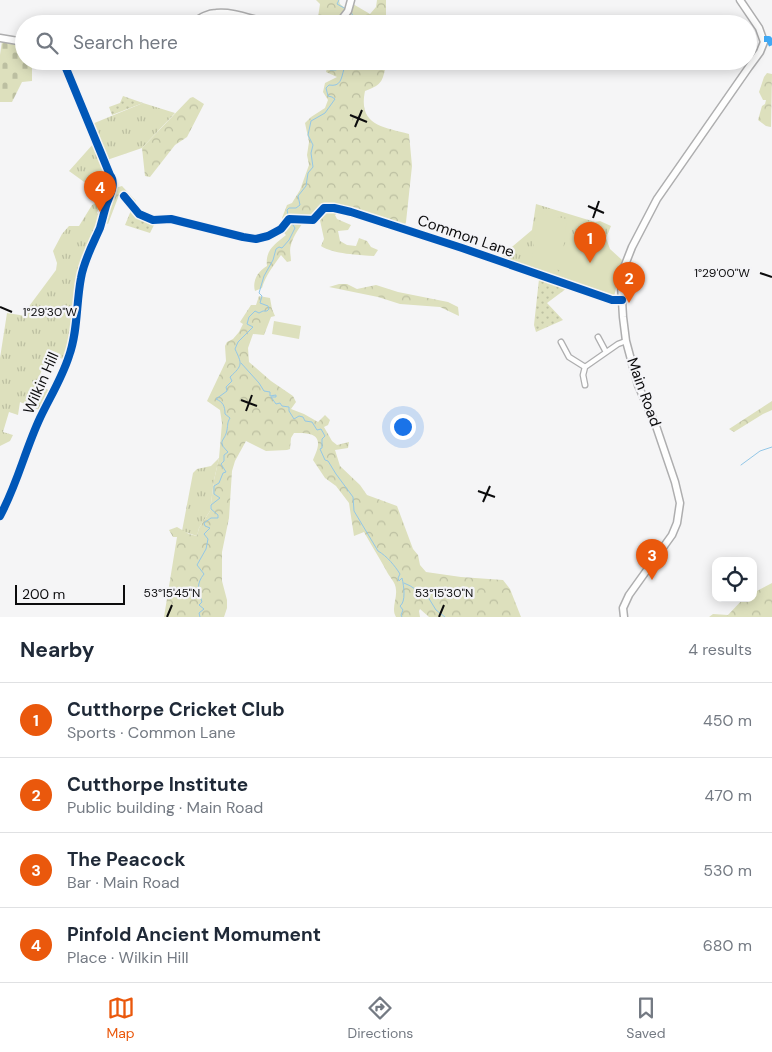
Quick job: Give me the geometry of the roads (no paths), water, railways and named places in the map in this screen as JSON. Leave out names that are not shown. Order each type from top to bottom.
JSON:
[{"type":"main road","points":[[345,15],[351,0]]},
{"type":"main road","name":"Main Road","points":[[740,0],[750,15]]},
{"type":"main road","points":[[207,15],[215,12],[234,15]]},
{"type":"main road","name":"Main Road","points":[[757,25],[764,39],[757,56]]},
{"type":"main road","points":[[0,38],[15,40]]},
{"type":"main road","name":"Main Road","points":[[624,617],[623,608],[628,595],[672,535],[677,523],[680,503],[656,426],[638,385],[626,342],[621,284],[627,259],[657,199],[747,70]]},
{"type":"street","name":"Wilkin Hill","points":[[0,516],[10,498],[26,451],[40,418],[70,356],[74,341],[81,278],[113,186],[113,179],[66,70]]},
{"type":"street","name":"Common Lane","points":[[313,220],[324,208],[351,212],[622,303]]},
{"type":"street","points":[[598,337],[606,352]]},
{"type":"street","points":[[561,342],[568,357],[584,366]]},
{"type":"street","points":[[584,366],[618,344],[626,342]]},
{"type":"street","points":[[584,366],[585,385]]},
{"type":"waterway","points":[[339,0],[337,4],[346,9]]},
{"type":"waterway","points":[[350,10],[352,15]]},
{"type":"waterway","points":[[330,70],[336,70]]},
{"type":"waterway","points":[[200,617],[199,613],[204,609],[199,605],[202,602],[198,587],[204,574],[197,565],[206,549],[208,539],[204,534],[210,528],[205,526],[204,523],[211,518],[218,518],[218,515],[211,509],[211,505],[220,498],[214,494],[214,486],[219,483],[223,473],[226,472],[221,464],[224,461],[224,455],[228,452],[224,448],[222,441],[230,418],[225,414],[222,403],[216,399],[227,391],[226,387],[232,381],[230,377],[239,367],[240,361],[235,349],[238,342],[253,327],[247,324],[249,317],[255,311],[259,313],[269,309],[268,306],[260,303],[262,296],[259,293],[276,249],[282,248],[289,240],[295,228],[289,219],[287,210],[300,205],[298,196],[306,186],[308,173],[313,167],[311,153],[313,145],[308,135],[311,121],[325,113],[335,99],[328,96],[326,88],[329,85],[336,85],[338,83],[344,70]]},
{"type":"waterway","points":[[241,363],[264,391],[270,392],[270,396],[276,395],[276,397],[271,397],[276,404],[280,403],[282,406],[289,407],[289,411],[294,419],[299,416],[303,417],[305,421],[312,422],[317,430],[321,429],[325,436],[322,439],[322,448],[320,449],[325,460],[328,461],[353,497],[354,511],[378,551],[388,558],[398,571],[400,574],[399,581],[402,578],[404,589],[404,597],[400,606],[403,610],[402,617]]},
{"type":"waterway","points":[[741,465],[760,451],[772,447]]},
{"type":"waterway","points":[[404,583],[428,597],[436,610],[445,617]]},
{"type":"place","name":"Pinfold Ancient Momument","points":[[100,212]]},
{"type":"place","name":"Cutthorpe Cricket Club","points":[[590,263]]},
{"type":"place","name":"Cutthorpe Institute","points":[[629,303]]},
{"type":"place","name":"The Peacock","points":[[652,580]]}]
